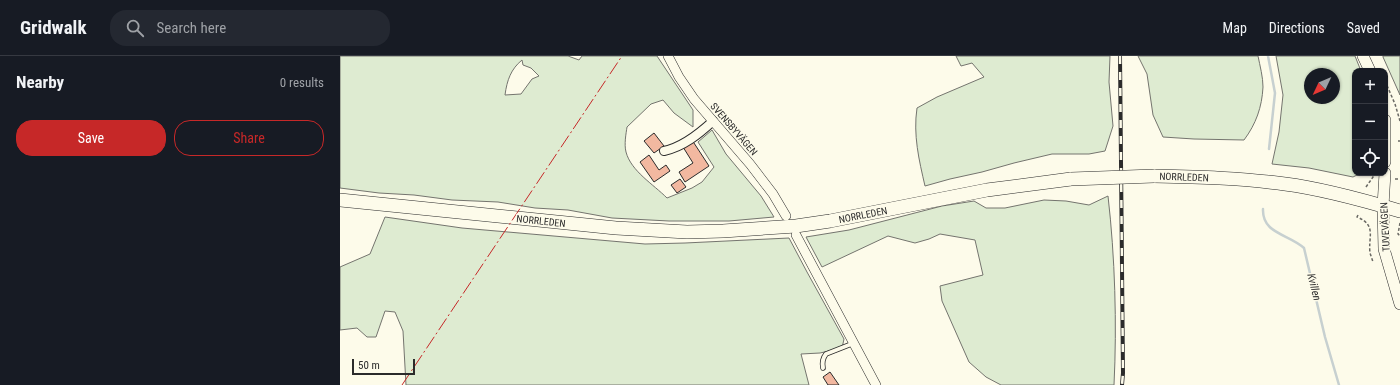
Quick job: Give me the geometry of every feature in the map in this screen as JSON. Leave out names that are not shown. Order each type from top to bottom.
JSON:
[{"type":"highway","name":"NORRLEDEN","points":[[340,200],[616,228],[686,232],[723,232],[796,226],[830,221],[987,190],[1071,180],[1154,176],[1238,179],[1286,184],[1330,193],[1400,212]]},
{"type":"main road","points":[[1363,56],[1369,68]]},
{"type":"main road","name":"TUVEVÄGEN","points":[[1385,176],[1382,206],[1384,249],[1400,304]]},
{"type":"street","name":"SVENSBYVÄGEN","points":[[668,56],[683,84],[698,105],[746,159],[773,194],[786,216]]},
{"type":"street","points":[[664,151],[675,149],[683,145],[699,134],[713,121]]},
{"type":"street","points":[[796,235],[876,385]]},
{"type":"lane","points":[[824,368],[823,357],[826,354],[854,343]]},
{"type":"path","points":[[1388,88],[1400,121]]},
{"type":"path","points":[[1366,187],[1373,177],[1371,176]]},
{"type":"path","points":[[1395,179],[1400,180]]},
{"type":"path","points":[[1358,215],[1357,217],[1365,221],[1372,230],[1370,251],[1373,262]]},
{"type":"path","points":[[1400,223],[1398,234],[1400,236]]},
{"type":"green space","points":[[340,56],[568,56],[579,60],[582,56],[657,56],[693,110],[693,127],[674,113],[663,100],[651,104],[627,127],[625,149],[629,159],[637,171],[667,198],[692,188],[702,182],[714,167],[698,142],[712,130],[726,154],[761,196],[774,217],[729,221],[669,221],[612,218],[568,210],[535,208],[498,202],[452,200],[340,188]],"holes":[[[522,60],[523,65],[531,68],[539,76],[532,79],[521,94],[505,95],[508,80],[512,71]]]},
{"type":"green space","points":[[956,56],[1110,56],[1109,82],[1113,126],[1105,151],[1089,154],[1052,154],[925,186],[916,138],[917,108],[937,97],[984,77],[972,63],[961,66]]},
{"type":"green space","points":[[1138,56],[1258,56],[1263,83],[1261,101],[1258,115],[1244,140],[1163,137],[1153,115],[1147,74]]},
{"type":"green space","points":[[1276,56],[1355,56],[1360,68],[1352,68],[1352,176],[1355,176],[1353,177],[1309,168],[1272,164],[1279,132],[1283,95]]},
{"type":"green space","points":[[1400,56],[1400,95],[1388,68],[1383,57]]},
{"type":"green space","points":[[1108,196],[1115,290],[1114,385],[1001,385],[986,377],[969,362],[942,301],[940,286],[983,275],[975,240],[940,234],[915,243],[888,236],[822,267],[806,237],[849,230],[942,206],[974,201],[986,208],[1005,208],[1044,200],[1066,201],[1089,205]]},
{"type":"green space","points":[[385,217],[462,228],[645,244],[789,238],[844,339],[842,348],[820,353],[801,354],[809,385],[406,385],[403,331],[395,312],[385,311],[376,337],[367,337],[357,328],[340,330],[340,267],[370,254]]},
{"type":"building","points":[[654,133],[664,146],[654,153],[644,141]]},
{"type":"building","points":[[692,140],[709,166],[685,182],[679,172],[693,163],[683,147]]},
{"type":"building","points":[[649,155],[659,170],[666,165],[670,171],[654,182],[640,162]]},
{"type":"building","points":[[680,179],[686,187],[677,193],[671,185]]},
{"type":"building","points":[[830,372],[839,385],[828,385],[823,377]]},
{"type":"waterway","name":"Kvillen","points":[[1268,56],[1275,93],[1269,149]]},
{"type":"waterway","name":"Kvillen","points":[[1263,209],[1267,224],[1272,229],[1298,243],[1304,248],[1325,337],[1339,385]]},
{"type":"railway","points":[[1120,56],[1122,385]]},
{"type":"power","points":[[402,385],[622,56]]}]
